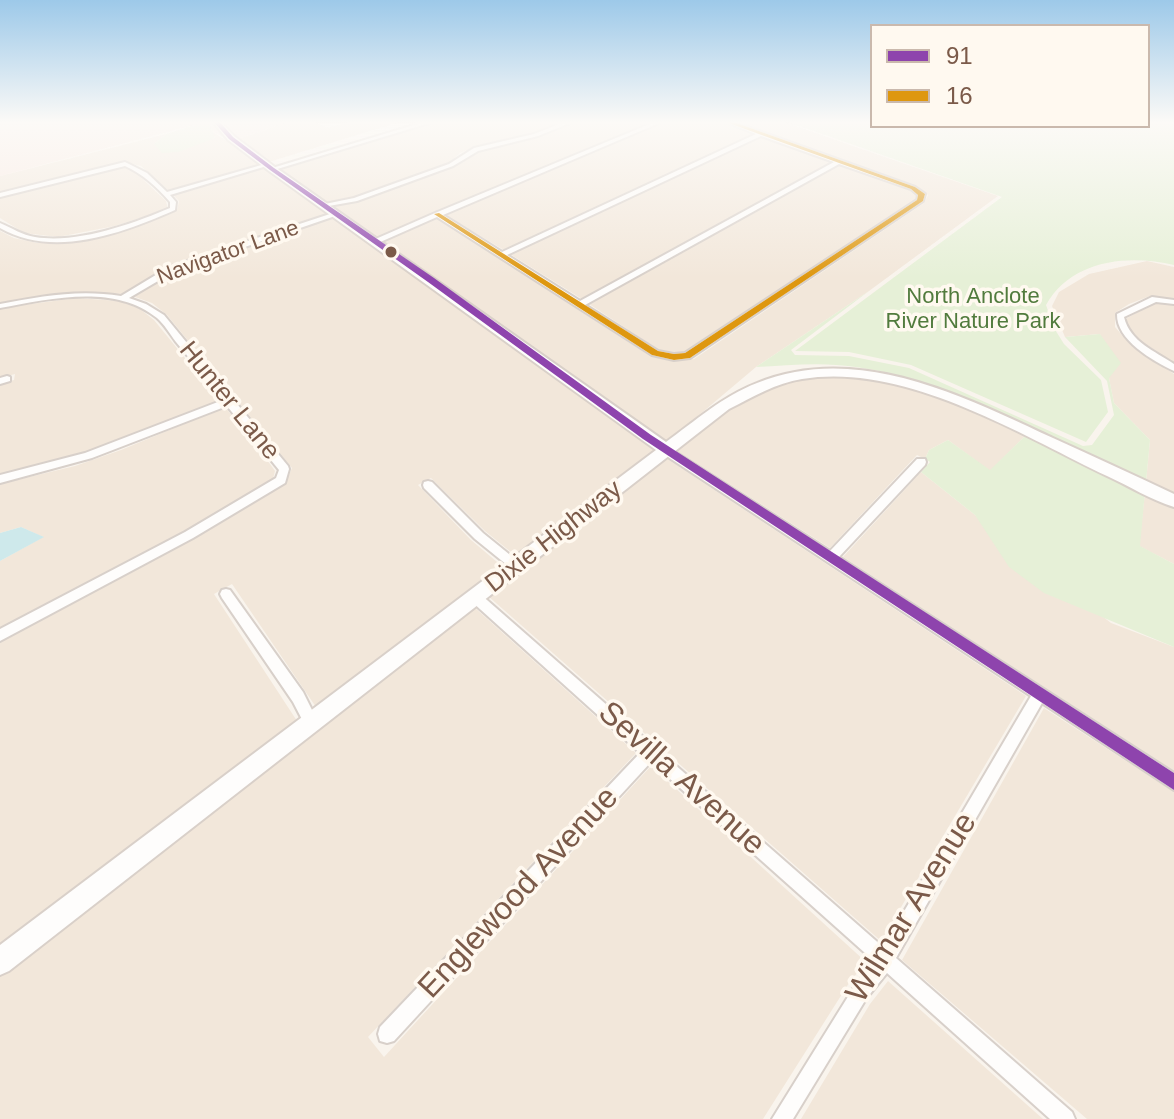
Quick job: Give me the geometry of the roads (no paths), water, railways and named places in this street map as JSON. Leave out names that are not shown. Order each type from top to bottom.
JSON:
[{"type":"street","points":[[0,195],[88,173]]},
{"type":"street","points":[[0,225],[19,236],[40,240],[95,233],[173,209],[173,202],[143,173]]},
{"type":"street","points":[[166,194],[242,173]]},
{"type":"street","points":[[278,173],[666,450],[1174,782]]},
{"type":"street","points":[[323,205],[355,200],[428,173]]},
{"type":"street","points":[[375,241],[535,173]]},
{"type":"street","points":[[503,254],[676,173]]},
{"type":"street","points":[[581,304],[818,173]]},
{"type":"street","points":[[437,214],[655,353],[687,356],[920,201],[922,194],[867,173]]},
{"type":"street","name":"Navigator Lane","points":[[124,298],[172,269],[336,214]]},
{"type":"street","name":"Hunter Lane","points":[[0,306],[80,295],[124,298],[146,306],[161,317],[284,469],[281,480],[189,535],[0,635]]},
{"type":"street","points":[[1174,302],[1155,299],[1120,316],[1121,327],[1133,340],[1174,368]]},
{"type":"street","name":"Dixie Highway","points":[[0,962],[724,406],[770,381],[804,373],[858,373],[907,381],[949,396],[1174,501]]},
{"type":"street","points":[[0,479],[62,465],[119,447],[230,401]]},
{"type":"street","points":[[832,557],[921,462]]},
{"type":"street","points":[[428,485],[479,536],[516,566]]},
{"type":"street","points":[[226,594],[298,697],[312,724]]},
{"type":"street","name":"Sevilla Avenue","points":[[475,597],[1065,1119]]},
{"type":"street","name":"Wilmar Avenue","points":[[782,1119],[860,993],[885,961],[1039,695]]},
{"type":"street","name":"Englewood Avenue","points":[[387,1034],[651,752]]},
{"type":"water","points":[[21,527],[44,537],[0,561],[0,533]]},
{"type":"park label","name":"North Anclote River Nature Park","points":[[973,310]]}]
